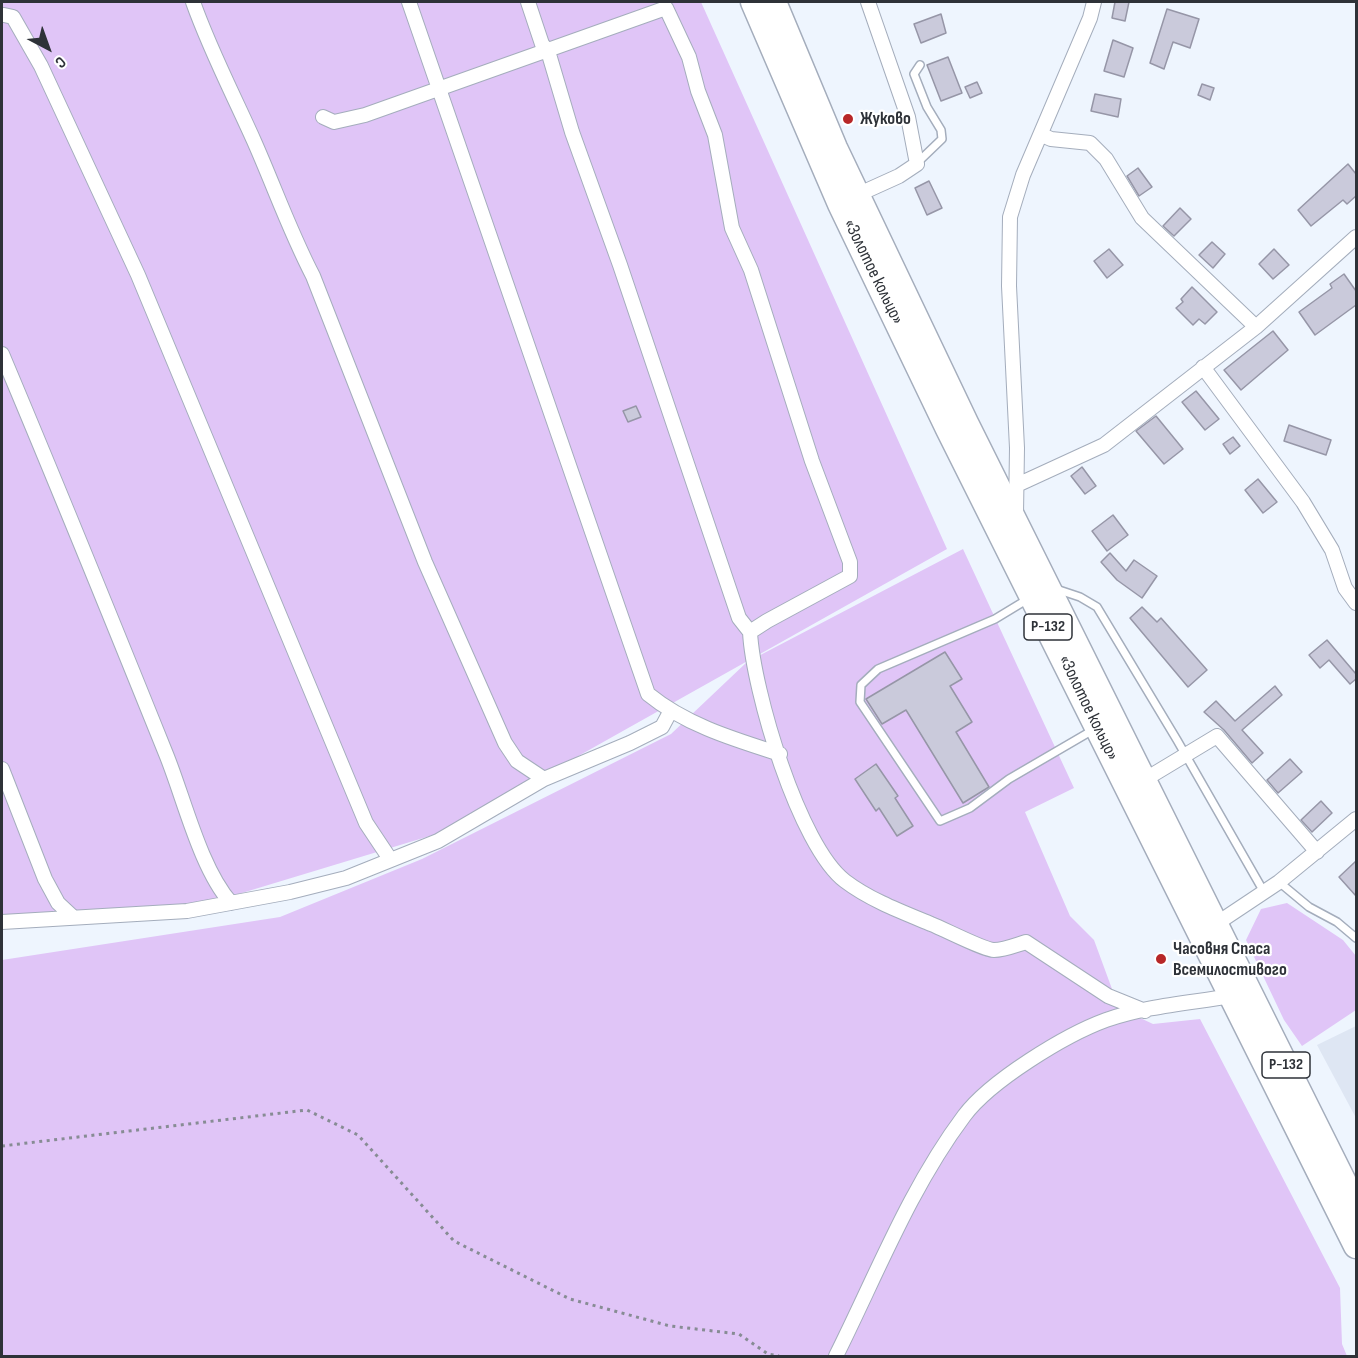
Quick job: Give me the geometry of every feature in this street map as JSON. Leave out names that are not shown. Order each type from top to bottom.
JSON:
[{"type":"highway","name":"«Золотое кольцо»","points":[[753,2],[840,204],[1008,548],[1040,591],[1144,780],[1356,1206]]},
{"type":"highway","name":"«Золотое кольцо»","points":[[774,2],[857,195],[1015,522],[1040,591],[1097,727],[1356,1246]]},
{"type":"street","points":[[193,2],[215,61],[241,111],[294,240],[313,276],[425,562],[504,743],[517,761],[544,779]]},
{"type":"street","points":[[409,2],[611,581],[634,658],[648,694],[670,712],[726,737],[780,754]]},
{"type":"street","points":[[528,2],[543,44],[548,51],[572,132],[620,265],[740,618],[750,633],[751,654],[763,708],[798,807],[822,854],[844,881],[885,904],[993,950],[1026,942],[1108,996],[1145,1011]]},
{"type":"street","points":[[857,195],[899,176],[917,164],[908,117],[868,2]]},
{"type":"street","points":[[1008,548],[1015,522],[1017,485],[1009,286],[1010,217],[1023,175],[1042,135],[1090,18],[1094,2]]},
{"type":"street","points":[[323,117],[334,122],[365,115],[666,8],[689,57],[698,91],[715,135],[732,228],[751,270],[812,461],[850,562],[850,576],[766,621],[750,633]]},
{"type":"street","points":[[4,15],[13,17],[41,66],[134,265],[366,823],[390,859]]},
{"type":"street","points":[[1042,135],[1051,139],[1090,143],[1106,159],[1142,218],[1256,327]]},
{"type":"street","points":[[1017,485],[1104,445],[1256,327],[1356,237]]},
{"type":"street","points":[[2,354],[167,756],[219,890],[231,903]]},
{"type":"street","points":[[1203,367],[1303,502],[1332,550],[1345,588],[1356,603]]},
{"type":"street","points":[[2,922],[187,910],[290,892],[346,878],[438,841],[544,779],[662,727],[670,712]]},
{"type":"street","points":[[1144,780],[1217,736],[1317,852]]},
{"type":"street","points":[[2,769],[45,879],[58,903],[73,917]]},
{"type":"street","points":[[1216,924],[1279,882],[1356,819]]},
{"type":"street","points":[[836,1356],[909,1207],[965,1114],[1011,1073],[1055,1045],[1106,1021],[1145,1011],[1231,996]]},
{"type":"lane","points":[[917,164],[942,139],[941,130],[927,107],[914,74],[920,65]]},
{"type":"lane","points":[[1097,727],[1009,780],[970,808],[940,821],[860,702],[861,685],[878,669],[995,619],[1040,591],[1080,597],[1096,607],[1264,892]]},
{"type":"lane","points":[[1279,882],[1309,908],[1337,922],[1356,938]]},
{"type":"path","points":[[2,1146],[307,1110],[358,1134],[454,1241],[570,1299],[670,1326],[739,1334],[768,1354],[779,1356]]},
{"type":"shaded area","points":[[2,2],[701,2],[947,549],[443,832],[199,906],[2,917]]},
{"type":"shaded area","points":[[963,549],[1074,788],[1025,812],[1070,916],[1094,940],[1119,1008],[1153,1024],[1200,1019],[1340,1288],[1342,1344],[1347,1356],[2,1356],[2,960],[280,917],[422,859],[671,734],[747,662]]},
{"type":"shaded area","points":[[1287,903],[1343,940],[1356,956],[1356,1010],[1302,1046],[1284,1020],[1246,940],[1261,909]]},
{"type":"shaded area","points":[[1356,1026],[1356,1118],[1317,1045]]},
{"type":"building","points":[[1115,2],[1129,2],[1125,21],[1112,18]]},
{"type":"building","points":[[1167,9],[1199,19],[1190,48],[1173,42],[1164,69],[1150,63]]},
{"type":"building","points":[[941,14],[946,33],[921,43],[914,24]]},
{"type":"building","points":[[1113,40],[1133,48],[1124,77],[1104,71]]},
{"type":"building","points":[[948,57],[962,93],[941,101],[927,65]]},
{"type":"building","points":[[977,82],[982,93],[970,98],[965,87]]},
{"type":"building","points":[[1202,84],[1214,88],[1210,100],[1198,95]]},
{"type":"building","points":[[1095,94],[1121,99],[1118,117],[1091,111]]},
{"type":"building","points":[[1348,164],[1356,174],[1356,196],[1347,204],[1343,200],[1311,226],[1298,210]]},
{"type":"building","points":[[1138,168],[1152,187],[1139,196],[1127,176]]},
{"type":"building","points":[[929,181],[942,208],[927,215],[915,188]]},
{"type":"building","points":[[1180,208],[1191,219],[1174,236],[1163,226]]},
{"type":"building","points":[[1212,242],[1225,254],[1213,268],[1199,255]]},
{"type":"building","points":[[1109,249],[1123,265],[1107,278],[1094,261]]},
{"type":"building","points":[[1274,249],[1289,265],[1273,279],[1259,264]]},
{"type":"building","points":[[1344,274],[1356,291],[1356,305],[1315,335],[1299,312],[1332,288],[1330,284]]},
{"type":"building","points":[[1192,287],[1217,312],[1205,324],[1199,319],[1193,325],[1176,308],[1183,302],[1181,299]]},
{"type":"building","points":[[1273,331],[1288,350],[1241,390],[1224,370]]},
{"type":"building","points":[[1196,391],[1219,419],[1205,430],[1182,402]]},
{"type":"building","points":[[636,406],[641,417],[628,422],[623,411]]},
{"type":"building","points":[[1156,416],[1183,449],[1164,464],[1136,431]]},
{"type":"building","points":[[1289,425],[1331,440],[1326,455],[1284,441]]},
{"type":"building","points":[[1233,437],[1240,446],[1230,454],[1223,444]]},
{"type":"building","points":[[1082,467],[1096,486],[1085,494],[1071,476]]},
{"type":"building","points":[[1258,479],[1277,502],[1263,513],[1245,490]]},
{"type":"building","points":[[1113,515],[1128,535],[1107,551],[1092,531]]},
{"type":"building","points":[[1110,553],[1126,571],[1134,560],[1157,576],[1142,598],[1117,580],[1101,562]]},
{"type":"building","points":[[1142,607],[1157,622],[1161,618],[1207,670],[1188,687],[1130,618]]},
{"type":"building","points":[[1327,640],[1356,674],[1356,679],[1350,684],[1329,660],[1320,668],[1309,655]]},
{"type":"building","points":[[945,652],[962,679],[950,686],[972,722],[956,732],[989,787],[963,803],[906,710],[882,724],[866,699]]},
{"type":"building","points":[[1275,686],[1282,695],[1242,730],[1263,753],[1252,763],[1224,730],[1204,712],[1216,701],[1235,721]]},
{"type":"building","points":[[1290,759],[1302,772],[1278,793],[1267,780]]},
{"type":"building","points":[[876,764],[898,796],[895,798],[913,826],[897,836],[879,808],[876,811],[855,779]]},
{"type":"building","points":[[1321,801],[1332,813],[1312,832],[1301,820]]},
{"type":"building","points":[[1356,861],[1356,896],[1339,877]]},
{"type":"place","name":"Жуково","points":[[848,119]]},
{"type":"place","name":"Часовня Спаса Всемилостивого","points":[[1161,959]]}]
